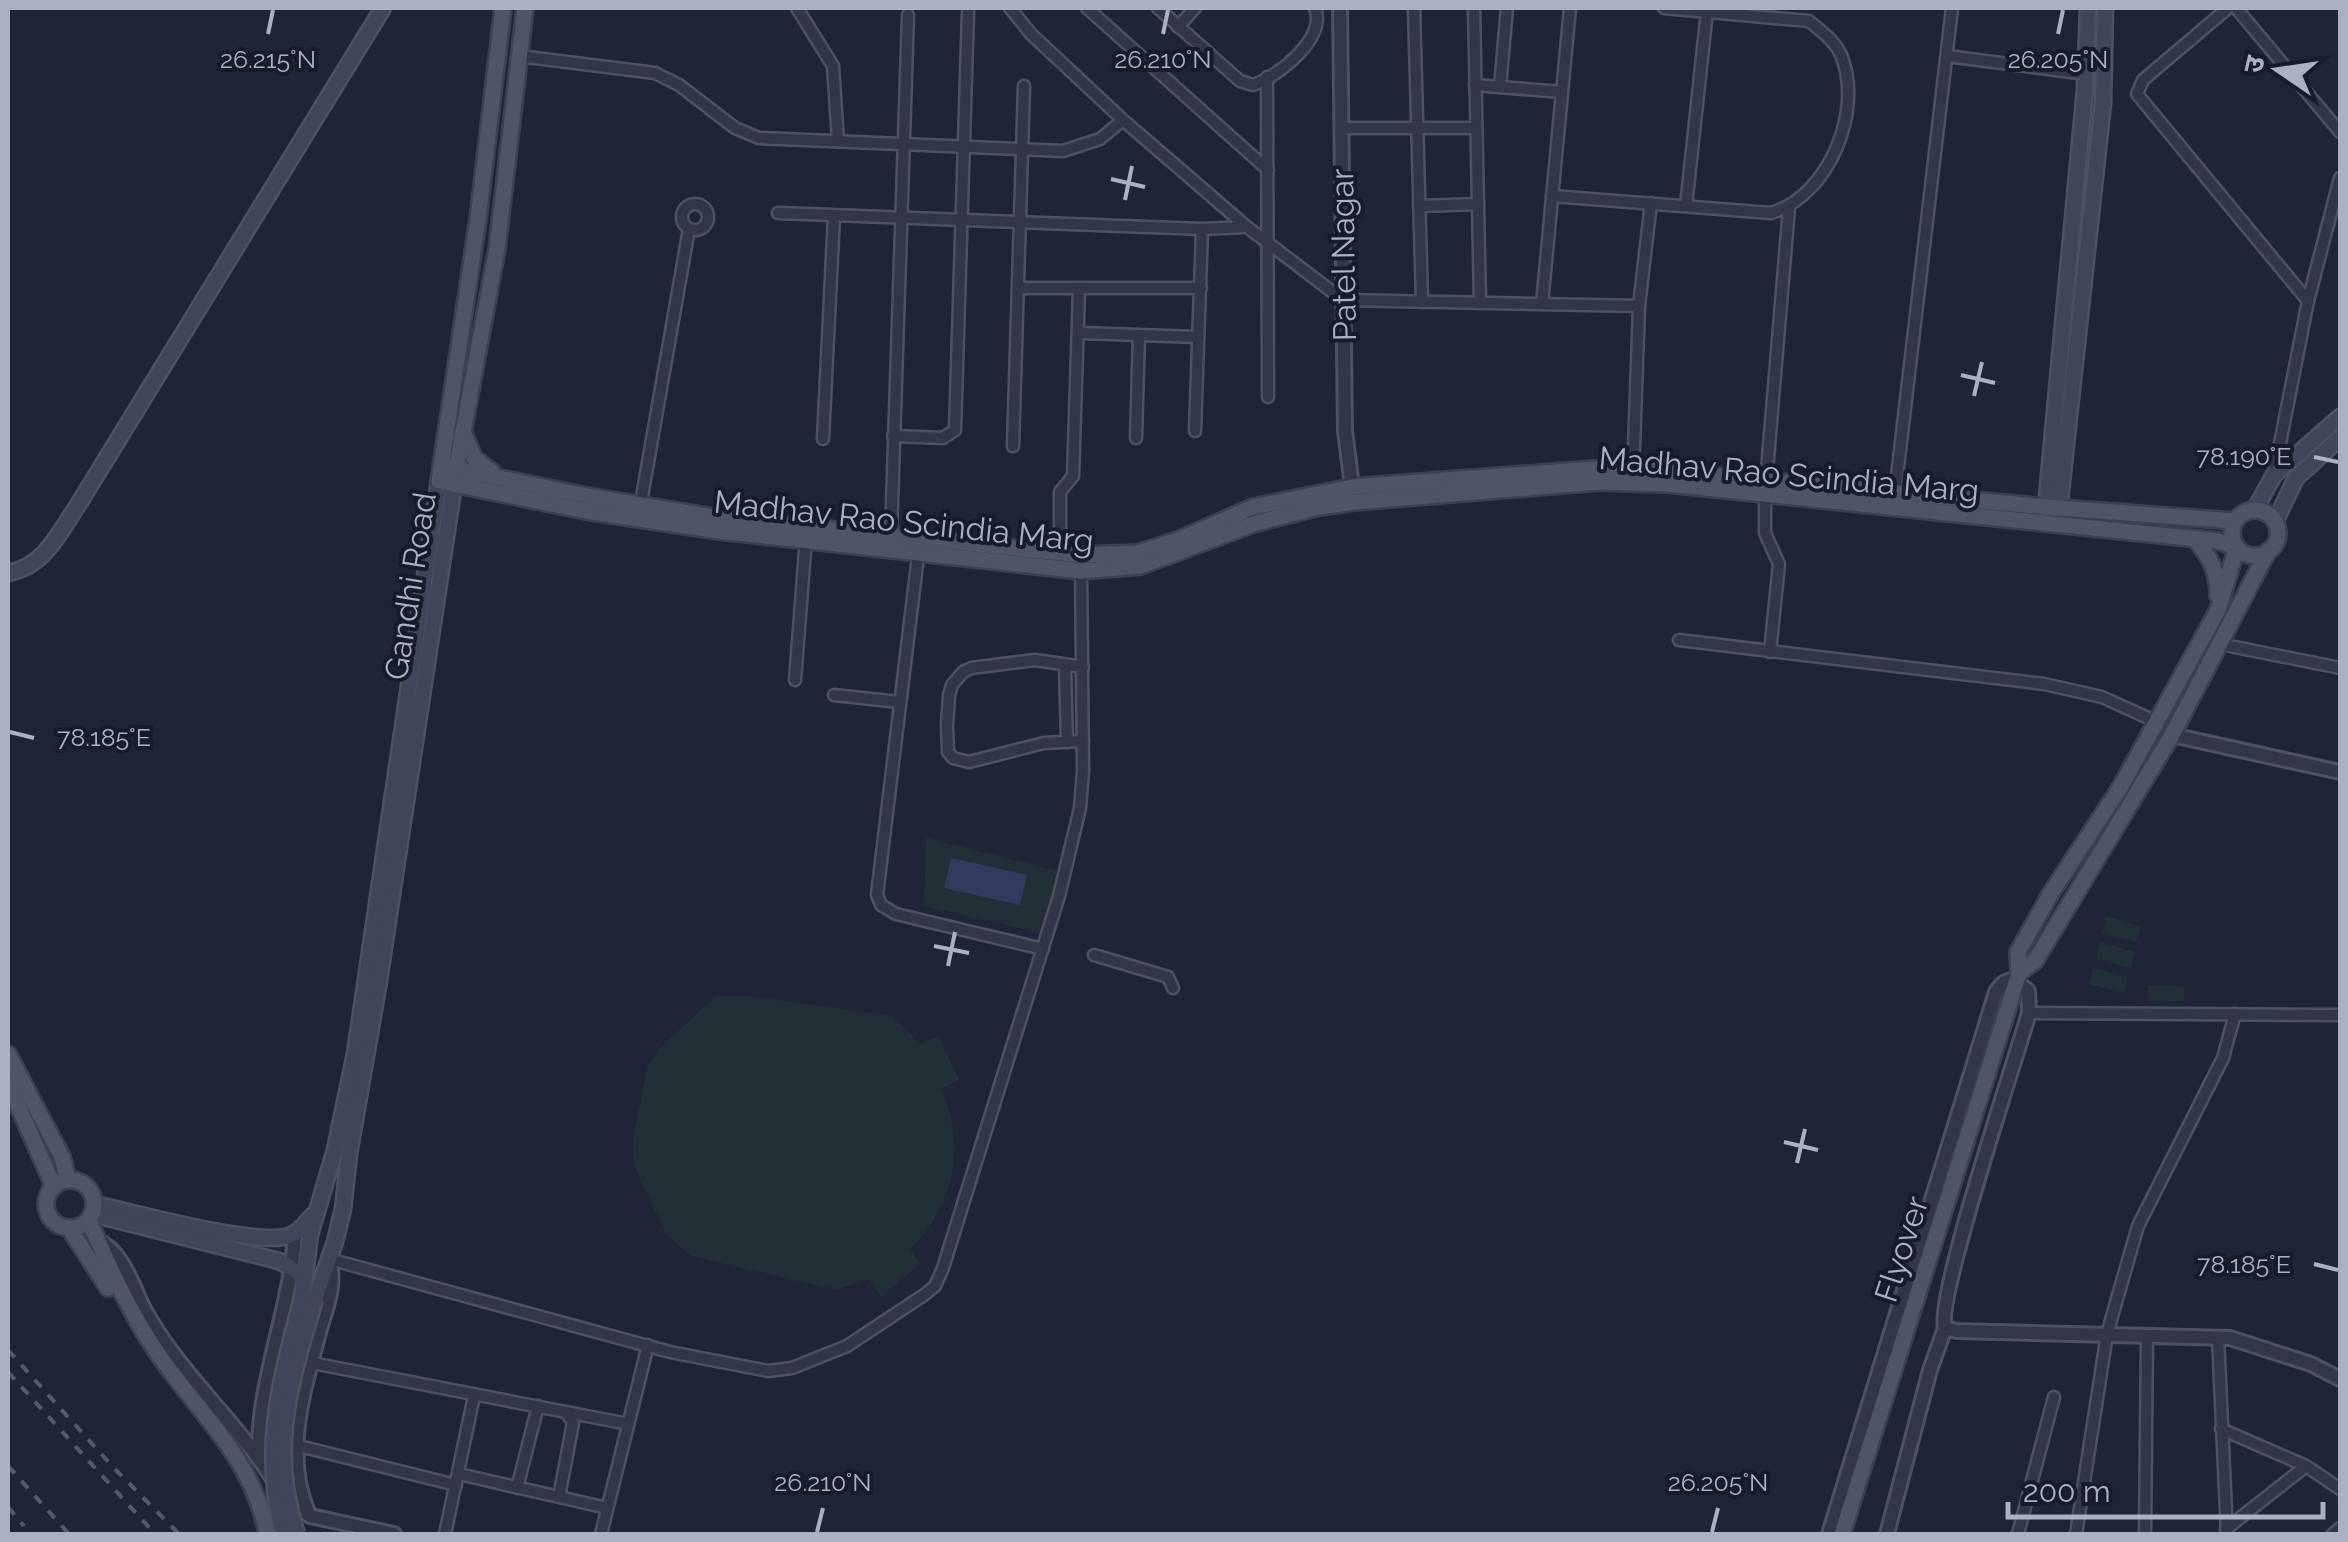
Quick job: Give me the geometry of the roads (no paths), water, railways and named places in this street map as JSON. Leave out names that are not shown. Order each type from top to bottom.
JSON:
[{"type":"main road","points":[[8,572],[20,571],[40,559],[78,505],[382,8]]},
{"type":"main road","points":[[297,1534],[284,1470],[282,1438],[287,1396],[307,1294],[315,1211],[336,1150],[355,1054],[447,475],[503,8]]},
{"type":"main road","name":"Gandhi Road","points":[[307,1294],[329,1260],[340,1226],[378,987],[447,475],[463,427],[497,249],[525,8]]},
{"type":"main road","points":[[2052,516],[2088,8]]},
{"type":"main road","points":[[2052,516],[2103,103],[2105,8]]},
{"type":"main road","points":[[2255,510],[2276,473],[2340,417]]},
{"type":"main road","points":[[463,427],[474,458],[501,476]]},
{"type":"main road","points":[[2018,977],[2035,961],[2172,736],[2277,538],[2276,522],[2294,482],[2340,438]]},
{"type":"main road","points":[[2276,473],[2294,482]]},
{"type":"main road","name":"Madhav Rao Scindia Marg","points":[[447,475],[501,476],[639,512]]},
{"type":"main road","name":"Madhav Rao Scindia Marg","points":[[447,475],[639,512],[806,535],[1141,566],[1353,494],[1633,476],[2052,516],[2235,521]]},
{"type":"main road","name":"Madhav Rao Scindia Marg","points":[[1765,488],[1896,493],[2236,547]]},
{"type":"main road","points":[[2268,551],[2252,556],[2236,547],[2232,534],[2235,521],[2255,510],[2276,522]]},
{"type":"main road","name":"Madhav Rao Scindia Marg","points":[[806,535],[890,536],[920,547],[1060,554],[1081,563]]},
{"type":"main road","points":[[2194,540],[2212,560],[2218,576],[2218,610]]},
{"type":"main road","name":"Flyover","points":[[1842,1534],[2018,977],[2018,952],[2050,894],[2120,788],[2218,610],[2236,547]]},
{"type":"main road","points":[[8,1054],[62,1158],[61,1183],[46,1200],[50,1216],[62,1227],[69,1228],[92,1213],[271,1238],[296,1234],[315,1211]]},
{"type":"main road","points":[[8,1083],[61,1183]]},
{"type":"main road","points":[[61,1183],[84,1184],[94,1196],[92,1213],[118,1287],[178,1387],[236,1471],[258,1534]]},
{"type":"main road","points":[[92,1213],[292,1267],[307,1294],[279,1385],[272,1424],[274,1501],[284,1534]]},
{"type":"main road","points":[[69,1228],[148,1354],[240,1461],[254,1489],[267,1534]]},
{"type":"street","points":[[797,8],[833,66],[838,141]]},
{"type":"street","points":[[1010,8],[1031,34],[1247,228],[1344,300],[1639,306]]},
{"type":"street","points":[[1087,8],[1268,170]]},
{"type":"street","points":[[1158,8],[1240,81],[1253,85],[1305,48],[1318,21],[1315,8]]},
{"type":"street","points":[[1178,27],[1195,8]]},
{"type":"street","points":[[1414,8],[1422,302]]},
{"type":"street","points":[[1474,8],[1480,303]]},
{"type":"street","points":[[1500,87],[1507,8]]},
{"type":"street","points":[[1542,304],[1570,8]]},
{"type":"street","points":[[1552,196],[1771,213],[1789,208],[1802,197],[1835,156],[1847,99],[1840,51],[1826,34],[1808,22],[1758,12],[1664,8]]},
{"type":"street","points":[[1808,22],[1810,8]]},
{"type":"street","points":[[1896,493],[1952,8]]},
{"type":"street","points":[[2228,8],[2143,80],[2137,94],[2308,301]]},
{"type":"street","points":[[2236,8],[2340,132]]},
{"type":"street","points":[[892,436],[943,438],[955,430],[968,12]]},
{"type":"street","points":[[1686,206],[1707,12]]},
{"type":"street","points":[[1318,21],[1340,13]]},
{"type":"street","name":"Patel Nagar","points":[[1340,13],[1345,431],[1353,494]]},
{"type":"street","points":[[890,536],[908,16]]},
{"type":"street","points":[[520,56],[655,73],[679,84],[747,134],[1063,151],[1100,139],[1124,120]]},
{"type":"street","points":[[1947,56],[2086,74]]},
{"type":"street","points":[[1267,77],[1268,397]]},
{"type":"street","points":[[1475,85],[1562,92]]},
{"type":"street","points":[[1013,446],[1024,86]]},
{"type":"street","points":[[1341,128],[1476,128]]},
{"type":"street","points":[[2276,473],[2308,301],[2340,178]]},
{"type":"street","points":[[1633,476],[1639,306],[1651,203]]},
{"type":"street","points":[[1419,206],[1478,204]]},
{"type":"street","points":[[1770,652],[1779,564],[1765,534],[1765,488],[1789,208]]},
{"type":"street","points":[[778,213],[1202,230],[1247,228]]},
{"type":"street","points":[[823,439],[834,216]]},
{"type":"street","points":[[639,512],[688,229]]},
{"type":"street","points":[[1195,431],[1202,230]]},
{"type":"street","points":[[1019,288],[1201,288]]},
{"type":"street","points":[[1060,554],[1060,492],[1073,476],[1079,290]]},
{"type":"street","points":[[1080,333],[1198,337]]},
{"type":"street","points":[[1136,438],[1139,335]]},
{"type":"street","points":[[795,680],[806,535]]},
{"type":"street","points":[[920,547],[877,895],[881,905],[896,914],[1042,949]]},
{"type":"street","points":[[310,1516],[299,1492],[296,1445],[331,1289],[329,1260],[648,1345],[768,1371],[792,1368],[847,1346],[935,1286],[1042,949],[1080,808],[1081,563]]},
{"type":"street","points":[[1679,640],[2044,684],[2102,698],[2157,722]]},
{"type":"street","points":[[2220,644],[2340,668]]},
{"type":"street","points":[[1082,667],[1035,660],[970,668],[952,685],[946,725],[948,752],[953,758],[969,762],[1044,743],[1083,740]]},
{"type":"street","points":[[1065,667],[1067,742]]},
{"type":"street","points":[[834,696],[899,702]]},
{"type":"street","points":[[2172,736],[2340,772]]},
{"type":"street","points":[[1094,955],[1168,977],[1173,988]]},
{"type":"street","points":[[1829,1534],[1996,992],[2002,982],[2018,977],[2028,991],[2030,1013],[1955,1262],[1942,1316],[1945,1328],[1930,1370],[1887,1534]]},
{"type":"street","points":[[2030,1013],[2340,1016]]},
{"type":"street","points":[[2076,1534],[2108,1334],[2138,1226],[2223,1058],[2236,1014]]},
{"type":"street","points":[[114,1219],[105,1245],[152,1323],[182,1368],[216,1402],[260,1457],[288,1501],[310,1516],[394,1534]]},
{"type":"street","points":[[260,1457],[264,1406],[296,1234]]},
{"type":"street","points":[[1945,1328],[2218,1338],[2278,1352],[2340,1379]]},
{"type":"street","points":[[2145,1534],[2147,1336]]},
{"type":"street","points":[[2218,1338],[2226,1532]]},
{"type":"street","points":[[601,1534],[648,1345]]},
{"type":"street","points":[[312,1363],[628,1424]]},
{"type":"street","points":[[445,1534],[474,1396]]},
{"type":"street","points":[[2018,1534],[2054,1396]]},
{"type":"street","points":[[517,1488],[538,1406]]},
{"type":"street","points":[[559,1497],[573,1424],[572,1416],[566,1412]]},
{"type":"street","points":[[2221,1429],[2306,1466],[2340,1488]]},
{"type":"street","points":[[296,1445],[607,1508]]},
{"type":"street","points":[[2226,1532],[2306,1466]]},
{"type":"street","points":[[2333,1534],[2340,1528]]},
{"type":"water","points":[[951,858],[1027,875],[1020,905],[944,888]]},
{"type":"railway","points":[[8,1350],[179,1534]]},
{"type":"railway","points":[[8,1372],[155,1534]]},
{"type":"railway","points":[[8,1466],[69,1534]]},
{"type":"railway","points":[[8,1507],[24,1526]]}]
